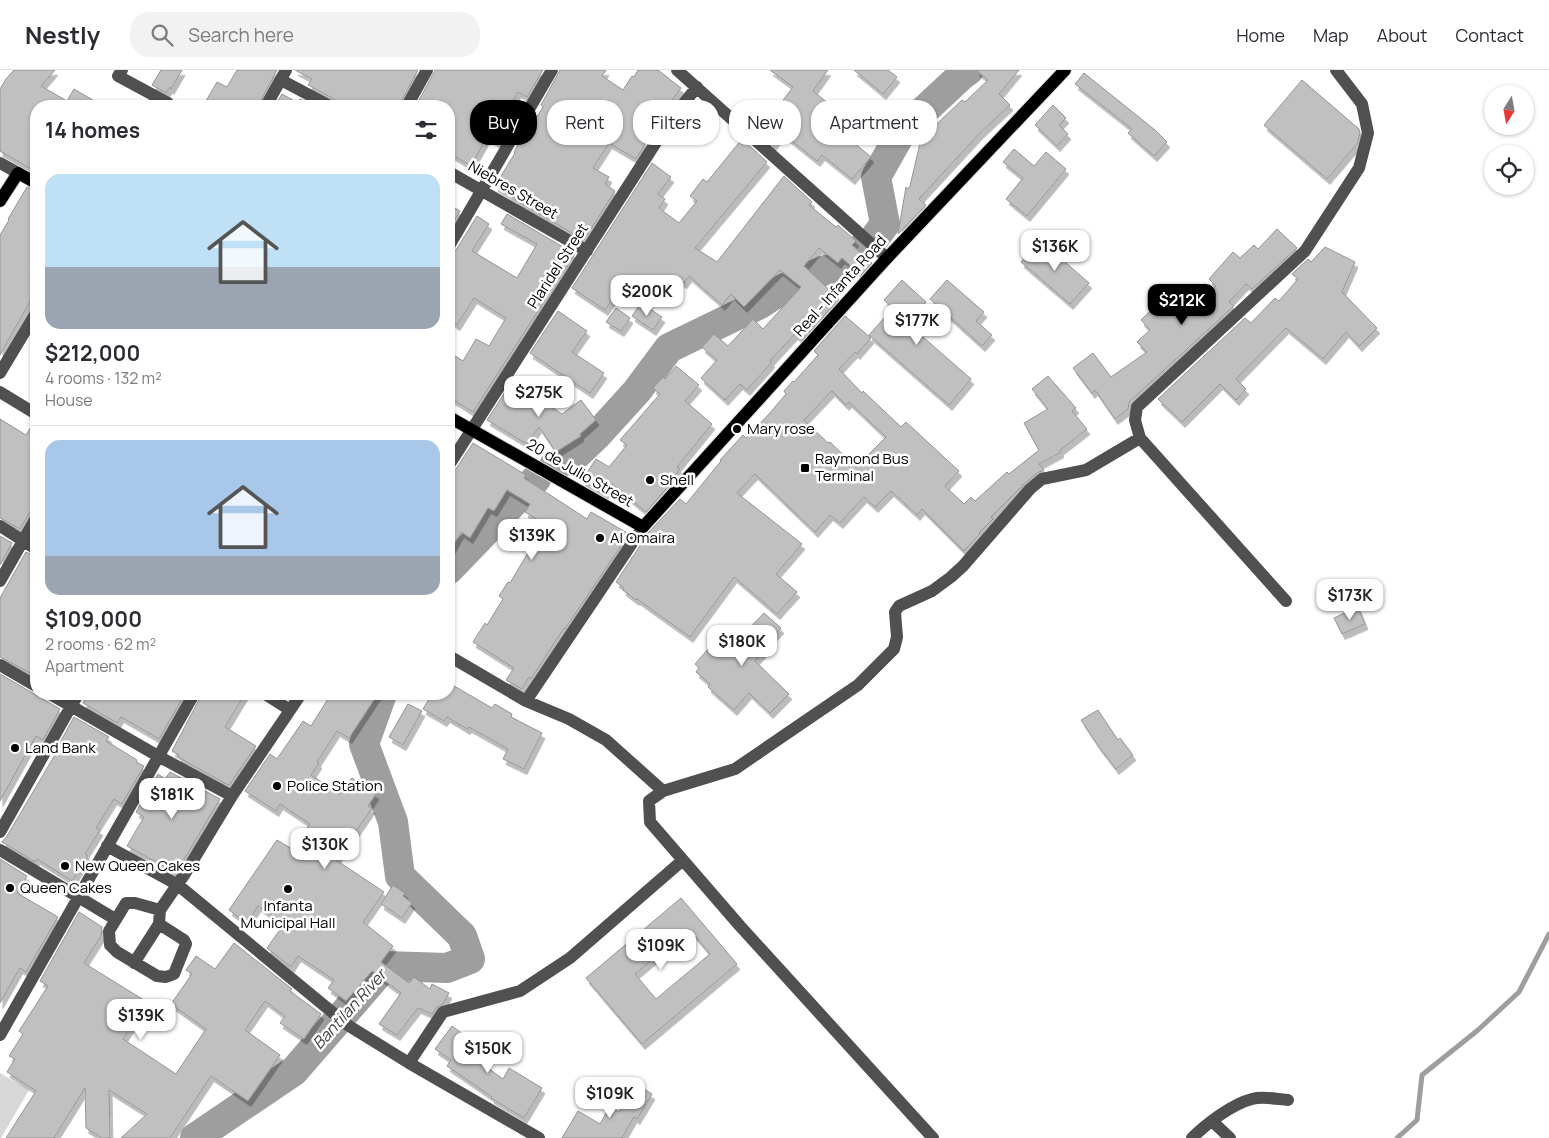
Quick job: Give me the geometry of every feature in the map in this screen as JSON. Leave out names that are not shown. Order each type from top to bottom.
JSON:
[{"type":"main road","name":"Real - Infanta Road","points":[[643,527],[887,258],[1065,70]]},
{"type":"main road","points":[[0,201],[18,173],[30,180]]},
{"type":"main road","name":"20 de Julio Street","points":[[455,420],[643,527]]},
{"type":"street","points":[[122,70],[118,76],[161,100]]},
{"type":"street","points":[[410,100],[427,70]]},
{"type":"street","points":[[455,236],[552,70]]},
{"type":"street","points":[[677,70],[887,258]]},
{"type":"street","points":[[1286,601],[1140,438],[1135,420],[1137,407],[1304,252],[1359,168],[1368,133],[1362,104],[1336,70]]},
{"type":"street","points":[[269,100],[283,75],[321,100]]},
{"type":"street","name":"Plaridel Street","points":[[455,456],[671,120],[698,87]]},
{"type":"street","points":[[0,163],[18,173]]},
{"type":"street","name":"Niebres Street","points":[[455,175],[587,251]]},
{"type":"street","points":[[0,373],[30,323]]},
{"type":"street","points":[[0,392],[30,410]]},
{"type":"street","points":[[934,1138],[740,926],[650,822],[649,801],[663,792],[735,769],[858,685],[894,649],[897,637],[895,612],[899,606],[932,591],[951,577],[963,566],[1030,489],[1042,479],[1086,470],[1140,438]]},
{"type":"street","points":[[0,526],[30,545]]},
{"type":"street","points":[[526,701],[643,527]]},
{"type":"street","points":[[0,581],[30,528]]},
{"type":"street","points":[[455,660],[526,701],[569,718],[606,740],[663,792]]},
{"type":"street","points":[[0,665],[30,682]]},
{"type":"street","points":[[60,700],[232,796]]},
{"type":"street","points":[[0,832],[74,700]]},
{"type":"street","points":[[1,1030],[79,898],[191,700]]},
{"type":"street","points":[[274,700],[290,710]]},
{"type":"street","points":[[134,963],[159,924],[160,910],[178,885],[232,796],[297,700]]},
{"type":"street","points":[[108,846],[178,885],[349,1026],[408,1063],[539,1138]]},
{"type":"street","points":[[0,850],[115,919]]},
{"type":"street","points":[[408,1063],[443,1012],[520,990],[570,958],[683,860]]},
{"type":"street","points":[[159,924],[184,940],[186,944],[174,974],[166,977],[157,976],[134,963],[110,945],[109,931],[126,903],[135,903],[160,910]]},
{"type":"street","points":[[1192,1138],[1201,1129],[1238,1104],[1254,1098],[1288,1100]]},
{"type":"street","points":[[1212,1121],[1230,1138]]},
{"type":"shaded area","points":[[0,1073],[29,1090],[1,1138],[0,1138]]},
{"type":"building","points":[[14,70],[55,70],[41,86],[65,100],[30,100],[30,168],[0,151],[0,89]]},
{"type":"building","points":[[161,70],[182,70],[171,89],[170,87],[166,93],[152,85]]},
{"type":"building","points":[[237,70],[277,70],[261,100],[206,100],[217,82],[227,87]]},
{"type":"building","points":[[295,70],[418,70],[402,100],[335,100],[308,85],[312,79]]},
{"type":"building","points":[[435,70],[543,70],[527,97],[518,92],[513,100],[470,100],[470,145],[483,145],[471,166],[455,157],[455,100],[419,100]]},
{"type":"building","points":[[560,70],[606,70],[602,76],[623,90],[638,70],[658,70],[681,88],[672,100],[633,100],[633,145],[645,145],[636,159],[612,145],[623,145],[623,100],[547,100],[547,145],[608,145],[593,168],[609,177],[605,184],[615,191],[584,240],[515,200],[495,186],[515,153],[518,145],[537,145],[537,117],[543,107],[541,105]]},
{"type":"building","points":[[770,70],[828,70],[813,91],[824,100],[811,100],[811,145],[857,145],[871,157],[852,179],[822,155],[817,161],[797,145],[801,145],[801,100],[783,100],[793,87]]},
{"type":"building","points":[[854,70],[888,70],[897,77],[883,94]]},
{"type":"building","points":[[976,70],[1019,70],[999,94],[1010,105],[980,133],[919,199],[926,205],[898,234],[906,187],[908,189],[910,186],[920,145],[937,145],[937,124],[962,100],[965,102],[988,80]]},
{"type":"building","points":[[1084,73],[1155,130],[1167,142],[1154,156],[1128,133],[1132,129],[1075,84]]},
{"type":"building","points":[[1302,80],[1359,129],[1360,133],[1357,144],[1327,179],[1264,125]]},
{"type":"building","points":[[74,89],[93,100],[68,100]]},
{"type":"building","points":[[282,94],[293,100],[278,100]]},
{"type":"building","points":[[1053,105],[1066,118],[1059,125],[1068,134],[1057,146],[1035,125]]},
{"type":"building","points":[[737,145],[749,145],[767,162],[695,248],[717,262],[784,176],[812,202],[809,205],[836,227],[838,225],[856,241],[852,245],[872,263],[861,275],[842,258],[838,263],[819,248],[804,266],[839,299],[802,340],[795,334],[747,390],[740,384],[725,400],[701,378],[717,360],[702,347],[714,334],[728,346],[753,319],[763,329],[801,287],[780,270],[744,307],[731,294],[722,305],[689,276],[684,283],[680,281],[672,292],[661,285],[653,297],[627,279],[605,310],[572,288],[652,163],[671,177],[658,194],[665,199],[659,208],[679,223],[697,201],[690,196],[703,179],[707,182]]},
{"type":"building","points":[[1014,149],[1034,166],[1046,152],[1066,169],[1027,216],[1006,199],[1023,178],[1003,162]]},
{"type":"building","points":[[27,187],[30,188],[30,302],[0,355],[0,235]]},
{"type":"building","points":[[455,208],[460,211],[455,220]]},
{"type":"building","points":[[507,214],[575,254],[559,279],[557,278],[544,302],[473,412],[455,401],[455,356],[463,361],[476,339],[489,346],[506,318],[474,298],[457,325],[455,324],[455,251],[477,216],[489,224],[472,251],[517,278],[537,244],[501,224]]},
{"type":"building","points":[[1277,229],[1297,248],[1252,289],[1246,284],[1229,302],[1234,306],[1129,402],[1128,409],[1115,419],[1095,390],[1092,393],[1073,368],[1093,353],[1111,377],[1147,352],[1137,342],[1150,330],[1141,320],[1165,297],[1185,318],[1216,286],[1209,279],[1233,252],[1240,258],[1254,245],[1258,249]]},
{"type":"building","points":[[1040,240],[1089,283],[1070,304],[1021,262]]},
{"type":"building","points":[[1325,247],[1355,262],[1342,292],[1377,328],[1359,346],[1346,332],[1323,359],[1286,328],[1236,379],[1246,389],[1236,400],[1220,384],[1182,422],[1158,399],[1245,318],[1251,323],[1275,298],[1279,301],[1298,279],[1292,274],[1308,259],[1311,262]]},
{"type":"building","points":[[902,280],[926,302],[907,323],[971,379],[949,405],[869,335],[893,308],[884,300]]},
{"type":"building","points":[[947,280],[984,312],[976,321],[992,335],[982,346],[930,299]]},
{"type":"building","points":[[641,303],[662,317],[653,330],[632,316]]},
{"type":"building","points":[[616,308],[630,318],[621,331],[606,322]]},
{"type":"building","points":[[558,311],[587,331],[572,352],[604,373],[590,393],[530,353]]},
{"type":"building","points":[[845,316],[871,338],[857,354],[855,352],[839,369],[862,393],[863,391],[901,427],[906,422],[959,471],[945,486],[964,504],[971,497],[975,501],[1007,472],[1009,474],[1039,450],[1024,423],[1048,409],[1032,389],[1048,376],[1076,408],[1072,411],[1087,429],[1060,450],[1061,452],[1039,464],[1044,470],[1037,473],[1024,484],[991,517],[993,519],[964,551],[922,509],[917,515],[891,491],[875,507],[864,497],[840,523],[830,515],[815,532],[755,474],[737,493],[802,544],[776,574],[797,592],[777,614],[734,577],[690,637],[636,600],[616,582],[649,532],[680,499],[686,504],[720,460],[743,435],[746,438],[769,414],[786,394],[784,391],[818,355],[814,351]],"holes":[[[832,391],[846,405],[849,402],[886,437],[856,467],[804,420]]]},
{"type":"building","points":[[676,366],[699,385],[685,401],[712,424],[677,467],[680,469],[665,487],[667,488],[646,512],[612,484],[604,495],[582,480],[596,459],[609,467],[627,445],[620,440],[660,394],[653,388],[663,377],[665,379]]},
{"type":"building","points":[[513,380],[562,414],[581,400],[596,420],[580,434],[581,436],[556,452],[539,427],[527,444],[487,420]]},
{"type":"building","points":[[0,419],[26,435],[30,428],[30,512],[20,529],[0,518]]},
{"type":"building","points":[[473,443],[526,475],[524,478],[587,519],[591,512],[629,534],[531,679],[529,677],[522,689],[506,680],[514,668],[473,642],[485,623],[487,625],[503,599],[499,596],[508,582],[510,583],[545,524],[525,512],[530,504],[507,490],[494,511],[488,508],[470,538],[461,532],[455,542],[456,469]]},
{"type":"building","points":[[0,536],[12,543],[0,565]]},
{"type":"building","points":[[26,552],[30,554],[30,673],[0,657],[0,598]]},
{"type":"building","points":[[1358,607],[1365,624],[1342,634],[1334,618]]},
{"type":"building","points":[[764,613],[781,628],[766,644],[768,646],[755,661],[789,694],[770,713],[749,693],[734,710],[708,687],[710,684],[696,672],[699,668],[695,664],[723,632],[735,643]]},
{"type":"building","points":[[0,674],[30,692],[30,700],[45,700],[60,709],[43,740],[36,736],[0,801]]},
{"type":"building","points":[[455,686],[492,708],[495,704],[512,714],[511,717],[542,733],[524,769],[503,759],[508,749],[469,727],[467,729],[447,717],[444,721],[423,709],[428,700],[455,700]]},
{"type":"building","points":[[85,700],[182,700],[159,739],[121,717],[117,723],[83,703]]},
{"type":"building","points":[[199,700],[241,700],[225,727],[256,746],[230,784],[228,785],[178,757],[179,755],[172,751]]},
{"type":"building","points":[[327,700],[374,700],[349,738],[337,731],[311,775],[340,794],[352,778],[376,794],[368,806],[372,808],[336,860],[384,892],[363,922],[393,946],[381,962],[409,983],[414,977],[430,989],[432,984],[449,993],[443,1004],[437,1007],[432,1014],[418,1008],[397,1035],[379,1024],[401,993],[372,971],[346,1001],[328,988],[334,980],[298,956],[291,967],[267,948],[284,924],[258,906],[247,923],[229,910],[277,840],[292,849],[310,824],[280,804],[276,811],[245,791],[270,754],[277,759],[303,721],[311,726]]},
{"type":"building","points":[[408,704],[422,711],[403,745],[389,737]]},
{"type":"building","points":[[1098,710],[1118,740],[1120,738],[1133,755],[1116,769],[1081,720]]},
{"type":"building","points":[[74,717],[109,737],[106,741],[144,766],[122,804],[114,799],[96,828],[100,830],[85,854],[88,856],[72,881],[37,859],[35,862],[2,842],[59,748],[57,748]]},
{"type":"building","points":[[170,772],[220,799],[176,873],[127,846],[144,817],[136,812],[158,774],[165,779]]},
{"type":"building","points":[[0,859],[27,876],[17,893],[58,917],[26,972],[20,968],[0,1003]]},
{"type":"building","points":[[393,885],[405,893],[403,896],[412,903],[402,918],[381,904]]},
{"type":"building","points":[[681,898],[737,964],[642,1044],[586,978]],"holes":[[[689,929],[710,954],[656,999],[635,974]]]},
{"type":"building","points":[[79,912],[102,927],[101,936],[84,963],[147,1002],[123,1039],[176,1074],[206,1029],[171,1004],[192,974],[186,970],[196,956],[215,969],[234,943],[292,989],[290,991],[321,1014],[304,1039],[280,1023],[285,1016],[265,1001],[245,1030],[280,1055],[248,1101],[211,1076],[170,1138],[121,1138],[147,1114],[109,1090],[110,1138],[102,1138],[86,1128],[85,1088],[54,1138],[6,1138],[36,1091],[7,1072],[15,1059],[9,1056],[23,1034],[19,1031],[48,986],[40,981]]},
{"type":"building","points":[[452,1026],[489,1053],[481,1063],[503,1079],[509,1068],[542,1088],[524,1118],[491,1098],[447,1066],[451,1060],[435,1049]]},
{"type":"building","points":[[636,1084],[652,1094],[637,1119],[634,1117],[622,1138],[562,1138],[578,1111],[600,1124],[610,1106],[619,1112]]},
{"type":"waterway","points":[[876,236],[885,224],[876,177],[902,131],[969,70]]},
{"type":"waterway","points":[[554,466],[574,457],[597,435],[637,391],[669,348],[760,304],[783,289],[825,270],[839,268],[861,249]]},
{"type":"waterway","name":"Bantilan River","points":[[455,563],[536,479]]},
{"type":"waterway","name":"Bantilan River","points":[[195,1138],[294,1071],[385,966],[447,968],[470,959],[462,936],[400,876],[393,822],[364,744],[380,700]]},
{"type":"waterway","points":[[1397,1138],[1417,1120],[1422,1075],[1478,1030],[1519,992],[1549,934]]},
{"type":"place","name":"Mary rose","points":[[737,429]]},
{"type":"place","name":"Raymond Bus Terminal","points":[[805,468]]},
{"type":"place","name":"Shell","points":[[650,480]]},
{"type":"place","name":"Al Omaira","points":[[600,538]]},
{"type":"place","name":"Land Bank","points":[[15,748]]},
{"type":"place","name":"Police Station","points":[[277,786]]},
{"type":"place","name":"New Queen Cakes","points":[[65,866]]},
{"type":"place","name":"Queen Cakes","points":[[10,888]]},
{"type":"place","name":"Infanta Municipal Hall","points":[[288,889]]}]
